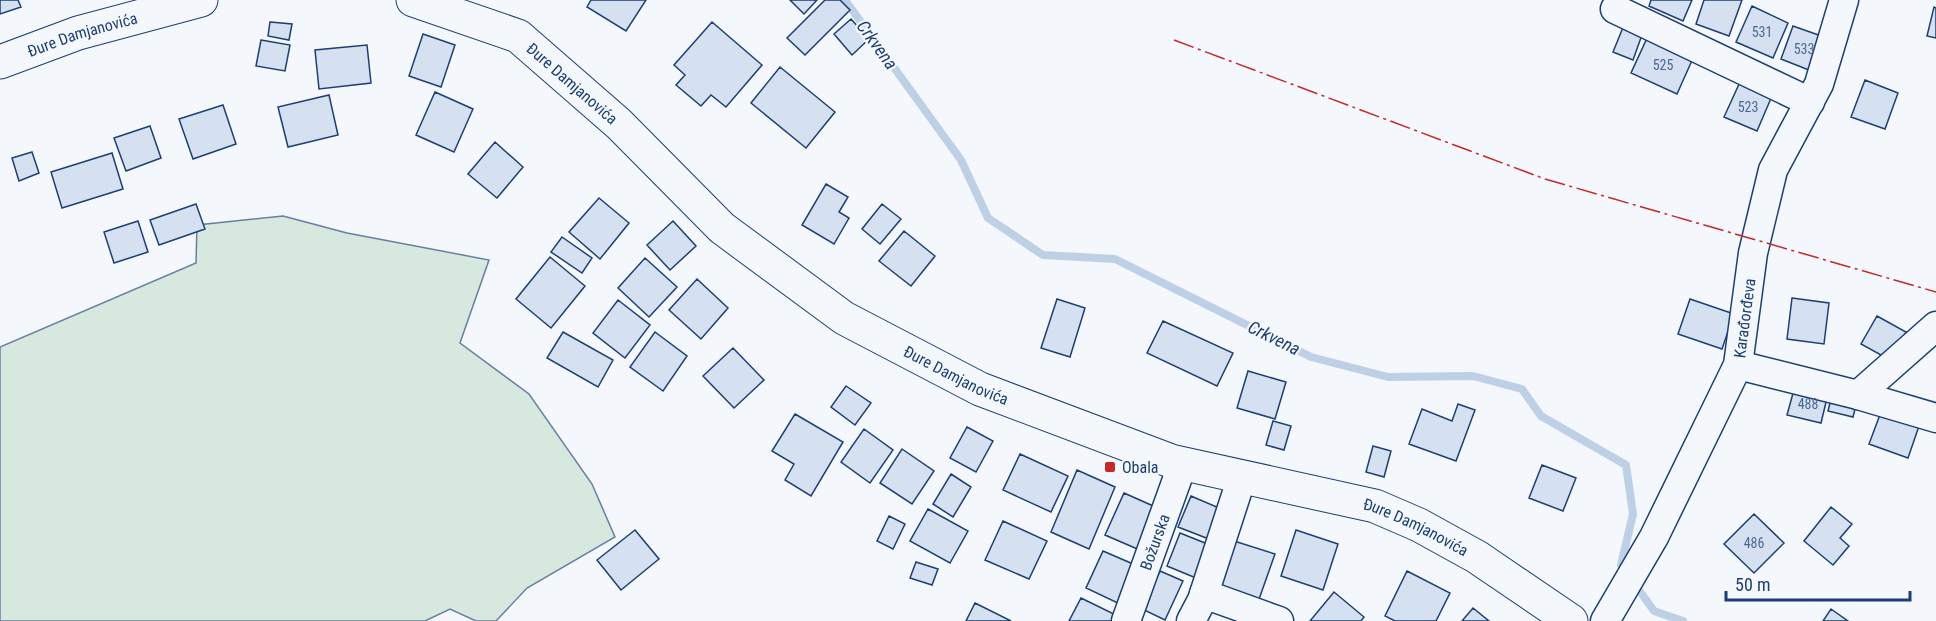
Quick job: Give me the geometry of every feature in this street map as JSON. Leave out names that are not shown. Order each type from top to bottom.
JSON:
[{"type":"main road","name":"Đure Damjanovića","points":[[0,62],[78,33],[201,0]]},
{"type":"main road","name":"Đure Damjanovića","points":[[413,0],[518,36],[619,124],[722,228],[844,318],[980,389],[1183,463],[1375,506],[1419,525],[1477,557],[1571,621]]},
{"type":"street","name":"Karađorđeva","points":[[1611,612],[1654,537],[1738,365],[1753,253],[1773,170],[1819,84],[1844,0]]},
{"type":"street","points":[[1615,9],[1810,102]]},
{"type":"street","points":[[1858,395],[1936,326]]},
{"type":"street","points":[[1738,365],[1858,395],[1936,418]]},
{"type":"street","name":"Božurska","points":[[1126,621],[1183,463]]},
{"type":"street","points":[[1191,621],[1204,594],[1242,477]]},
{"type":"street","points":[[1204,594],[1279,621]]},
{"type":"shaded area","points":[[283,216],[347,233],[489,260],[460,343],[529,394],[592,484],[615,537],[527,588],[496,621],[476,621],[450,609],[425,621],[0,621],[0,347],[196,263],[197,225]]},
{"type":"building","points":[[0,0],[18,0],[21,7],[0,14]]},
{"type":"building","points":[[591,0],[646,0],[626,31],[587,7]]},
{"type":"building","points":[[790,0],[817,0],[804,14]]},
{"type":"building","points":[[825,0],[840,0],[850,10],[805,55],[787,38]]},
{"type":"building","points":[[1651,0],[1692,0],[1683,21],[1649,6]]},
{"type":"building","points":[[1704,0],[1742,0],[1729,36],[1696,24]]},
{"type":"building","points":[[1752,6],[1788,23],[1773,58],[1736,42]]},
{"type":"building","points":[[1934,7],[1936,8],[1936,38],[1927,36]]},
{"type":"building","points":[[851,19],[869,39],[852,55],[834,34]]},
{"type":"building","points":[[270,22],[292,24],[289,40],[268,36]]},
{"type":"building","points":[[712,22],[762,65],[726,107],[711,95],[701,106],[676,85],[685,75],[674,65]]},
{"type":"building","points":[[1624,25],[1643,32],[1633,60],[1613,52]]},
{"type":"building","points":[[1793,26],[1827,38],[1814,72],[1781,59]]},
{"type":"building","points":[[423,34],[455,45],[441,87],[409,76]]},
{"type":"building","points":[[1648,36],[1694,56],[1677,94],[1631,73]]},
{"type":"building","points":[[261,40],[290,45],[285,71],[256,66]]},
{"type":"building","points":[[367,45],[371,83],[319,89],[315,50]]},
{"type":"building","points":[[780,67],[835,112],[806,148],[751,103]]},
{"type":"building","points":[[1865,80],[1898,93],[1885,129],[1851,117]]},
{"type":"building","points":[[1740,82],[1772,96],[1757,131],[1724,117]]},
{"type":"building","points":[[435,92],[473,109],[454,152],[416,135]]},
{"type":"building","points":[[329,95],[338,135],[288,147],[278,107]]},
{"type":"building","points":[[223,105],[236,144],[193,159],[179,119]]},
{"type":"building","points":[[150,126],[161,158],[126,171],[114,138]]},
{"type":"building","points":[[495,142],[523,167],[497,198],[468,174]]},
{"type":"building","points":[[32,152],[39,173],[19,181],[12,158]]},
{"type":"building","points":[[112,153],[123,189],[62,208],[51,172]]},
{"type":"building","points":[[826,184],[848,197],[839,212],[849,218],[834,244],[802,225]]},
{"type":"building","points":[[599,198],[629,223],[600,259],[569,232]]},
{"type":"building","points":[[196,204],[205,229],[159,245],[150,220]]},
{"type":"building","points":[[882,204],[901,219],[880,244],[862,229]]},
{"type":"building","points":[[138,221],[148,252],[114,263],[104,232]]},
{"type":"building","points":[[673,221],[696,246],[670,270],[647,245]]},
{"type":"building","points":[[904,231],[935,256],[911,286],[879,261]]},
{"type":"building","points":[[562,237],[592,258],[582,273],[551,252]]},
{"type":"building","points":[[550,257],[585,286],[551,328],[516,299]]},
{"type":"building","points":[[645,258],[677,287],[649,317],[618,288]]},
{"type":"building","points":[[697,279],[728,308],[701,339],[669,310]]},
{"type":"building","points":[[1792,298],[1829,303],[1824,344],[1787,339]]},
{"type":"building","points":[[1057,299],[1085,308],[1070,357],[1041,348]]},
{"type":"building","points":[[1690,299],[1734,314],[1722,349],[1678,334]]},
{"type":"building","points":[[618,300],[650,325],[625,358],[593,333]]},
{"type":"building","points":[[1877,316],[1906,332],[1890,360],[1861,344]]},
{"type":"building","points":[[1163,321],[1233,353],[1217,386],[1147,353]]},
{"type":"building","points":[[563,332],[613,360],[598,387],[547,358]]},
{"type":"building","points":[[655,332],[687,356],[663,391],[630,367]]},
{"type":"building","points":[[733,348],[764,380],[734,408],[703,376]]},
{"type":"building","points":[[1248,371],[1286,382],[1275,419],[1237,408]]},
{"type":"building","points":[[846,386],[871,403],[855,425],[831,407]]},
{"type":"building","points":[[1795,386],[1828,394],[1821,423],[1787,415]]},
{"type":"building","points":[[1832,395],[1857,401],[1853,417],[1828,411]]},
{"type":"building","points":[[1458,404],[1475,410],[1456,461],[1409,444],[1422,409],[1452,421]]},
{"type":"building","points":[[1881,412],[1919,426],[1908,458],[1869,444]]},
{"type":"building","points":[[795,414],[843,442],[811,496],[785,480],[794,464],[772,451]]},
{"type":"building","points":[[1273,421],[1291,426],[1284,450],[1266,445]]},
{"type":"building","points":[[967,427],[993,441],[976,472],[950,458]]},
{"type":"building","points":[[864,429],[893,450],[870,483],[841,462]]},
{"type":"building","points":[[1373,446],[1391,451],[1384,477],[1366,472]]},
{"type":"building","points":[[902,449],[934,471],[912,504],[880,483]]},
{"type":"building","points":[[1020,454],[1068,476],[1051,512],[1003,490]]},
{"type":"building","points":[[1542,465],[1576,478],[1563,511],[1529,498]]},
{"type":"building","points":[[1077,470],[1115,487],[1089,549],[1051,532]]},
{"type":"building","points":[[951,474],[971,487],[953,517],[933,504]]},
{"type":"building","points":[[1124,493],[1160,509],[1142,551],[1105,535]]},
{"type":"building","points":[[1191,496],[1226,511],[1214,541],[1178,527]]},
{"type":"building","points":[[1831,507],[1852,524],[1840,538],[1849,546],[1833,565],[1804,541]]},
{"type":"building","points":[[928,509],[968,531],[950,563],[910,541]]},
{"type":"building","points":[[1754,514],[1784,543],[1754,573],[1724,544]]},
{"type":"building","points":[[889,516],[905,524],[893,549],[877,541]]},
{"type":"building","points":[[1003,521],[1047,541],[1029,579],[985,560]]},
{"type":"building","points":[[635,530],[659,559],[621,590],[597,560]]},
{"type":"building","points":[[1296,530],[1338,544],[1323,590],[1281,576]]},
{"type":"building","points":[[1180,533],[1210,545],[1196,578],[1167,566]]},
{"type":"building","points":[[1234,541],[1275,554],[1258,602],[1218,588]]},
{"type":"building","points":[[1103,551],[1140,567],[1122,605],[1086,588]]},
{"type":"building","points":[[916,562],[938,569],[932,585],[910,578]]},
{"type":"building","points":[[1160,571],[1183,581],[1165,620],[1142,609]]},
{"type":"building","points":[[1407,571],[1450,593],[1436,621],[1395,621],[1385,616]]},
{"type":"building","points":[[1334,592],[1364,617],[1361,621],[1310,621]]},
{"type":"building","points":[[1081,598],[1120,617],[1118,621],[1069,621]]},
{"type":"building","points":[[975,603],[1011,621],[966,621]]},
{"type":"building","points":[[1473,608],[1489,621],[1462,621]]},
{"type":"building","points":[[1831,609],[1848,621],[1823,621]]},
{"type":"waterway","name":"Crkvena","points":[[845,0],[961,160],[988,218],[1043,255],[1115,259],[1311,357],[1388,377],[1473,376],[1522,389],[1541,416],[1626,465],[1633,514],[1621,565],[1627,573]]},
{"type":"waterway","name":"Crkvena","points":[[1634,583],[1654,611],[1683,621]]},
{"type":"power","points":[[1174,40],[1545,179],[1936,292]]},
{"type":"place","name":"Obala","points":[[1110,467]]}]
